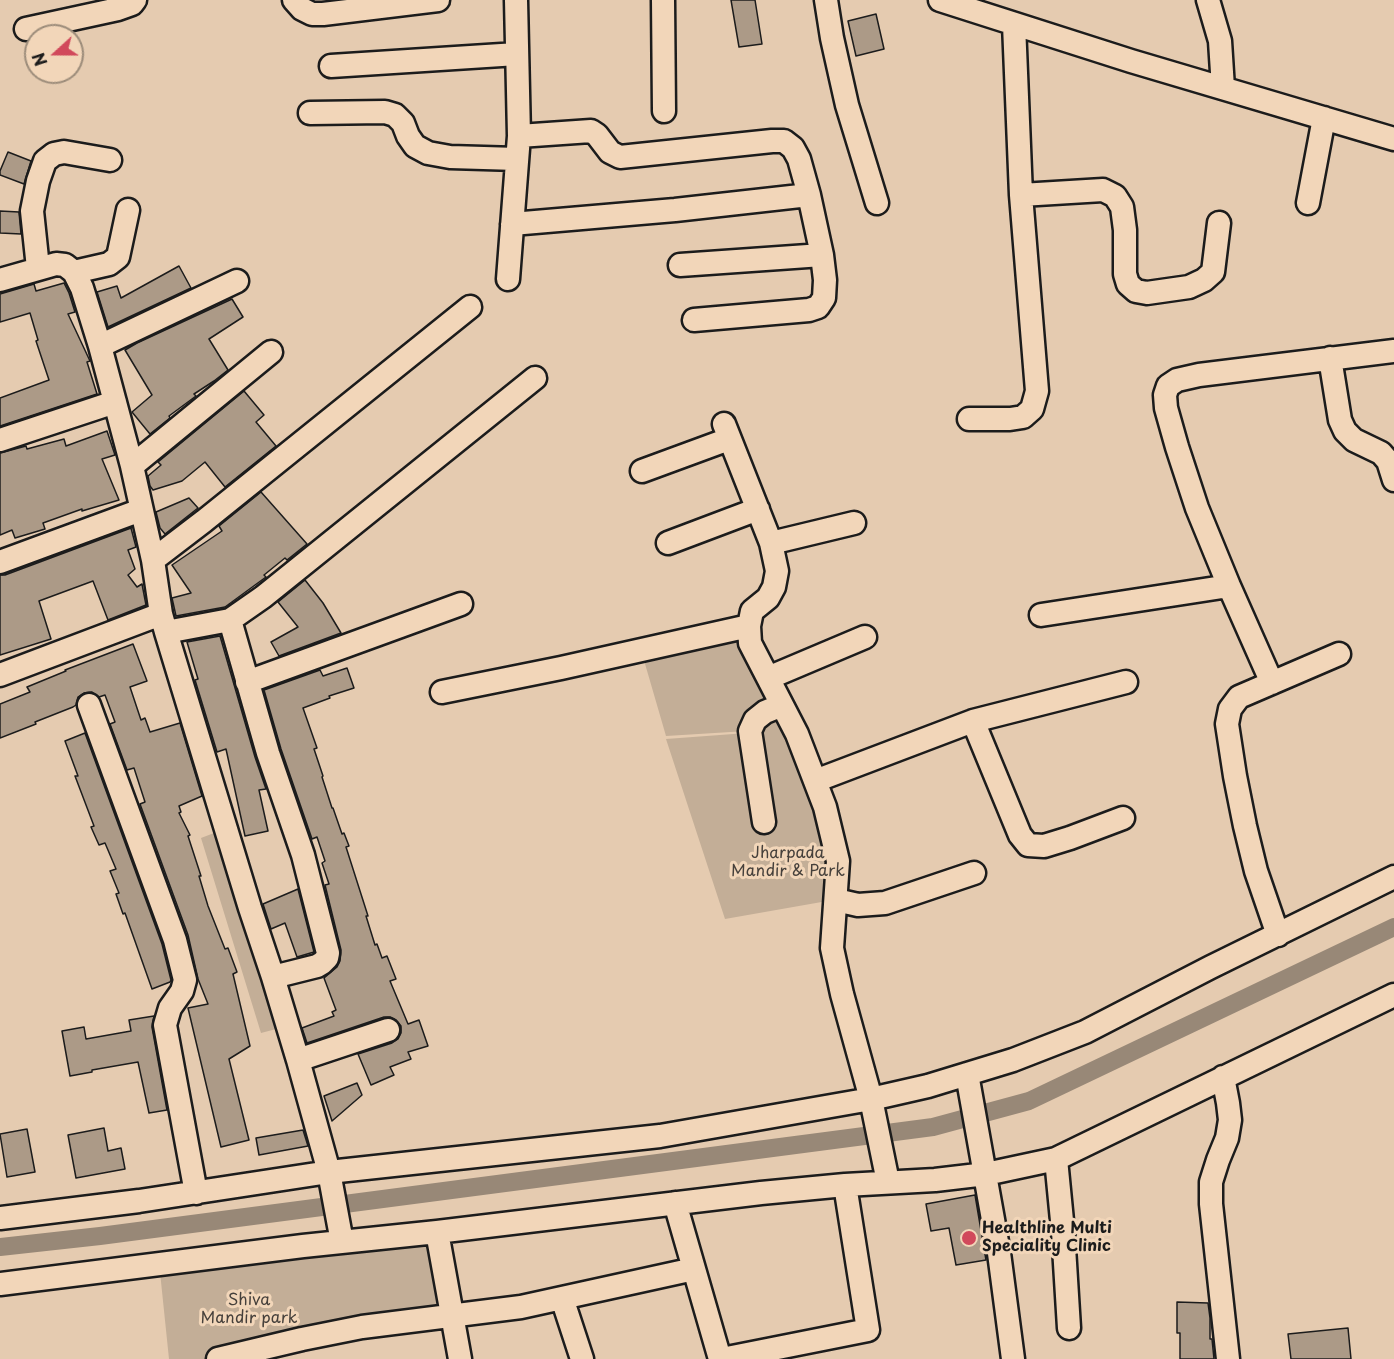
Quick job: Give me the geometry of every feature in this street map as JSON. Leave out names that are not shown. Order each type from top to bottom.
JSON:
[{"type":"street","points":[[45,24],[118,9],[132,4],[135,0]]},
{"type":"street","points":[[294,0],[302,9],[312,14],[323,14],[438,0]]},
{"type":"street","points":[[508,279],[519,136],[516,0]]},
{"type":"street","points":[[663,0],[664,111]]},
{"type":"street","points":[[826,0],[847,105],[877,203]]},
{"type":"street","points":[[940,0],[1394,139]]},
{"type":"street","points":[[1210,0],[1221,41],[1223,88]]},
{"type":"street","points":[[969,420],[1023,417],[1032,408],[1037,391],[1021,195],[1014,24]]},
{"type":"street","points":[[331,66],[517,54]]},
{"type":"street","points":[[310,113],[385,112],[395,115],[403,123],[415,146],[428,153],[517,159]]},
{"type":"street","points":[[1308,203],[1324,118]]},
{"type":"street","points":[[519,136],[591,131],[610,152],[620,157],[772,141],[784,141],[793,148],[799,159],[809,195],[822,255],[825,280],[824,298],[818,307],[809,310],[694,320]]},
{"type":"street","points":[[38,268],[32,211],[45,161],[54,154],[64,152],[110,160]]},
{"type":"street","points":[[1021,195],[1102,190],[1115,196],[1122,207],[1125,230],[1125,274],[1128,284],[1136,291],[1147,293],[1190,287],[1213,272],[1219,222]]},
{"type":"street","points":[[512,224],[675,210],[809,195]]},
{"type":"street","points":[[74,272],[109,264],[118,257],[128,210]]},
{"type":"street","points":[[680,265],[822,255]]},
{"type":"street","points":[[0,280],[56,264],[65,265],[74,272],[82,288],[132,466],[153,560],[164,623],[298,1060],[329,1173],[342,1241]]},
{"type":"street","points":[[100,346],[237,281]]},
{"type":"street","points":[[153,560],[470,307]]},
{"type":"street","points":[[1272,683],[1197,508],[1166,408],[1165,395],[1168,386],[1177,380],[1199,375],[1394,351]]},
{"type":"street","points":[[132,466],[271,352]]},
{"type":"street","points":[[1330,358],[1340,420],[1345,431],[1354,440],[1381,453],[1388,461],[1394,480]]},
{"type":"street","points":[[0,675],[164,623],[230,620],[270,592],[535,378]]},
{"type":"street","points":[[0,440],[115,402]]},
{"type":"street","points":[[642,471],[727,431],[771,543],[777,571],[774,587],[768,598],[752,611],[749,626],[750,643],[797,734],[825,807],[838,861],[832,948],[873,1109],[888,1182]]},
{"type":"street","points":[[668,543],[758,508]]},
{"type":"street","points":[[0,562],[141,510]]},
{"type":"street","points":[[771,543],[854,523]]},
{"type":"street","points":[[1041,615],[1229,586]]},
{"type":"street","points":[[247,682],[461,604]]},
{"type":"street","points":[[230,620],[268,753],[303,855],[328,952],[327,958],[317,966],[273,977]]},
{"type":"street","points":[[442,692],[749,626]]},
{"type":"street","points":[[768,678],[865,637]]},
{"type":"street","points":[[1278,935],[1256,871],[1245,826],[1227,724],[1230,708],[1239,697],[1339,654]]},
{"type":"street","points":[[815,781],[973,721],[1126,682]]},
{"type":"street","points":[[89,705],[175,940],[185,980],[182,991],[170,1008],[165,1025],[196,1193]]},
{"type":"street","points":[[764,822],[750,731],[755,720],[765,712],[782,705]]},
{"type":"street","points":[[973,721],[1020,835],[1028,845],[1044,846],[1123,818]]},
{"type":"street","points":[[836,900],[858,905],[885,903],[974,873]]},
{"type":"street","points":[[0,1218],[139,1201],[329,1173],[660,1136],[873,1109],[928,1086],[1013,1060],[1085,1032],[1394,877]]},
{"type":"street","points":[[0,1284],[342,1241],[437,1232],[761,1193],[986,1174],[1056,1159],[1394,995]]},
{"type":"street","points":[[298,1060],[388,1030]]},
{"type":"street","points":[[967,1074],[999,1253],[1013,1359]]},
{"type":"street","points":[[1223,1077],[1230,1120],[1227,1138],[1211,1182],[1210,1204],[1228,1359]]},
{"type":"street","points":[[1056,1159],[1069,1328]]},
{"type":"street","points":[[675,1203],[721,1359],[868,1330],[845,1185]]},
{"type":"street","points":[[437,1232],[460,1359]]},
{"type":"street","points":[[218,1359],[362,1327],[521,1307],[694,1269]]},
{"type":"street","points":[[562,1298],[582,1359]]},
{"type":"green space","points":[[748,627],[780,705],[747,731],[666,736],[641,650]]},
{"type":"green space","name":"Jharpada Mandir & Park","points":[[781,709],[836,862],[833,900],[725,919],[666,739],[753,732]]},
{"type":"green space","points":[[222,830],[280,1028],[261,1033],[201,838]]},
{"type":"green space","name":"Shiva Mandir park","points":[[435,1239],[452,1316],[257,1359],[169,1359],[160,1272]]},
{"type":"building","points":[[731,0],[755,0],[762,44],[739,47]]},
{"type":"building","points":[[876,14],[884,49],[856,56],[848,21]]},
{"type":"building","points":[[8,152],[31,161],[24,184],[0,175]]},
{"type":"building","points":[[0,211],[19,212],[21,234],[0,233]]},
{"type":"building","points":[[179,266],[191,288],[108,327],[97,292],[117,286],[121,298]]},
{"type":"building","points":[[64,283],[75,312],[68,314],[90,361],[87,362],[97,394],[0,426],[0,398],[49,380],[36,341],[38,340],[30,313],[0,322],[0,294],[34,284],[36,291]]},
{"type":"building","points":[[232,299],[243,317],[209,339],[228,370],[194,394],[196,396],[150,434],[132,412],[152,395],[125,350]]},
{"type":"building","points":[[244,391],[264,415],[256,422],[276,446],[225,487],[205,462],[182,481],[153,490],[148,476],[161,465],[158,462]]},
{"type":"building","points":[[107,431],[115,455],[102,459],[119,500],[82,511],[82,509],[43,523],[45,529],[15,538],[12,530],[0,535],[0,453],[26,446],[27,449],[64,439],[66,446]]},
{"type":"building","points":[[261,492],[307,544],[287,560],[285,558],[264,575],[266,577],[225,607],[176,616],[172,598],[191,593],[172,565],[222,531],[219,526]]},
{"type":"building","points":[[189,498],[198,508],[165,534],[160,528],[156,512]]},
{"type":"building","points":[[131,528],[136,547],[128,550],[135,569],[128,575],[137,587],[142,584],[146,605],[108,620],[93,581],[39,601],[51,639],[0,655],[0,575]]},
{"type":"building","points":[[305,580],[323,603],[341,633],[279,656],[271,642],[298,627],[278,602]]},
{"type":"building","points":[[220,636],[266,789],[259,790],[268,831],[245,836],[226,749],[217,752],[195,680],[198,679],[187,642]]},
{"type":"building","points":[[133,644],[147,681],[130,687],[141,720],[145,718],[150,732],[180,723],[202,796],[179,806],[181,812],[179,813],[190,835],[188,836],[208,906],[237,972],[233,974],[250,1046],[229,1059],[249,1140],[221,1147],[188,1008],[208,1004],[198,979],[188,935],[140,804],[145,802],[134,768],[127,770],[110,724],[115,722],[105,695],[99,697],[92,692],[84,693],[78,697],[73,707],[0,738],[0,704],[30,692],[27,687]]},
{"type":"building","points":[[347,668],[354,688],[303,708],[317,748],[314,749],[332,808],[349,846],[346,847],[375,945],[377,944],[382,958],[387,956],[396,979],[390,981],[408,1024],[419,1020],[428,1046],[408,1052],[411,1059],[390,1067],[394,1075],[371,1085],[358,1054],[398,1039],[401,1026],[396,1020],[384,1017],[307,1043],[302,1028],[334,1016],[332,1012],[336,1010],[324,978],[337,967],[341,950],[325,885],[329,884],[322,863],[325,861],[317,837],[312,839],[281,749],[264,690],[320,670],[323,676]]},
{"type":"building","points":[[85,733],[162,944],[171,980],[152,989],[116,894],[119,893],[110,871],[116,869],[105,843],[99,845],[91,827],[94,826],[75,776],[78,776],[65,741]]},
{"type":"building","points":[[298,889],[314,952],[297,957],[285,923],[271,929],[263,904]]},
{"type":"building","points":[[154,1016],[152,1027],[167,1110],[149,1113],[138,1062],[70,1076],[62,1031],[84,1027],[86,1039],[131,1031],[129,1020]]},
{"type":"building","points":[[357,1083],[362,1095],[332,1121],[324,1096]]},
{"type":"building","points":[[104,1128],[108,1151],[121,1148],[125,1169],[76,1178],[68,1135]]},
{"type":"building","points":[[27,1129],[35,1172],[7,1177],[0,1134]]},
{"type":"building","points":[[303,1130],[308,1146],[259,1155],[256,1138]]},
{"type":"building","points":[[975,1195],[986,1260],[956,1265],[949,1228],[931,1231],[926,1204]]},
{"type":"building","points":[[1177,1302],[1208,1303],[1210,1339],[1212,1339],[1214,1359],[1180,1359]]},
{"type":"building","points":[[1348,1328],[1351,1359],[1291,1359],[1288,1334]]},
{"type":"waterway","points":[[0,1247],[100,1236],[933,1127],[1029,1101],[1394,927]]},
{"type":"place","name":"Healthline Multi Speciality Clinic","points":[[969,1238]]}]
